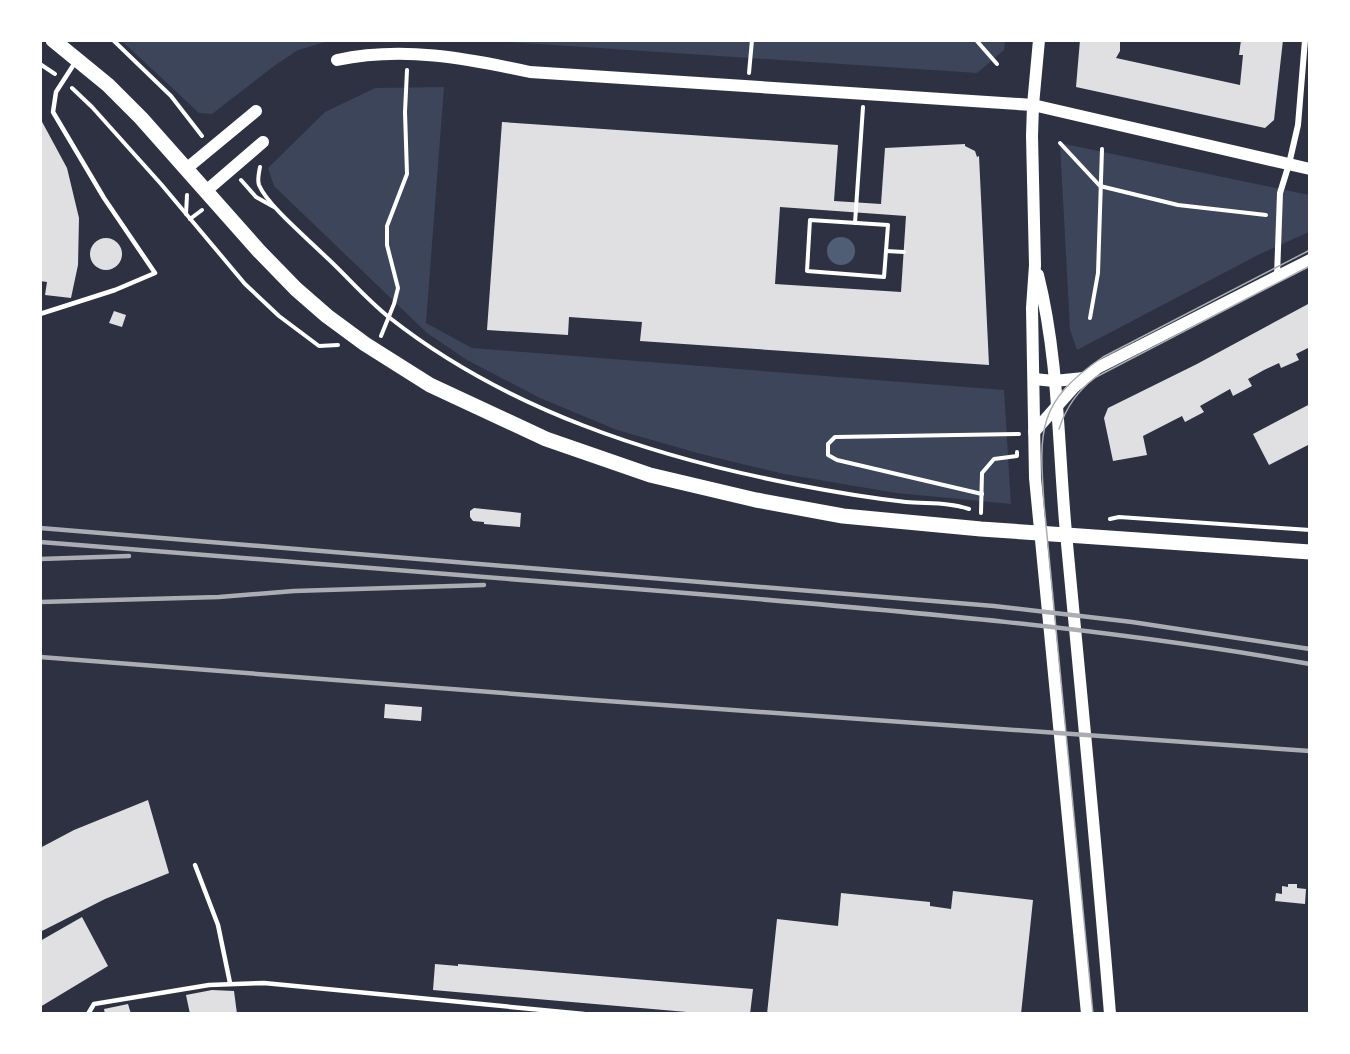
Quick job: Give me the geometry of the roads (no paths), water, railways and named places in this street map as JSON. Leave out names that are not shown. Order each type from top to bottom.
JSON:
[{"type":"main road","points":[[53,40],[108,85],[296,289],[370,347],[430,386],[546,439],[650,475],[756,500],[843,516],[906,523],[1310,552]]},
{"type":"main road","points":[[1039,40],[1033,105],[1034,432],[1038,504],[1087,1014]]},
{"type":"main road","points":[[337,60],[362,55],[407,52],[468,58],[530,72],[1033,105],[1310,169]]},
{"type":"main road","points":[[186,169],[256,111]]},
{"type":"main road","points":[[206,191],[263,142]]},
{"type":"main road","points":[[1034,432],[1084,378],[1097,368],[1310,260]]},
{"type":"main road","points":[[1035,265],[1047,312],[1057,408],[1061,505],[1110,1014]]},
{"type":"main road","points":[[1034,379],[1054,381],[1084,378]]},
{"type":"street","points":[[1277,276],[1281,185],[1289,164],[1298,125],[1305,40]]},
{"type":"lane","points":[[40,314],[115,290],[155,273],[105,198],[53,112],[56,92],[77,59]]},
{"type":"lane","points":[[195,865],[218,925],[230,983]]},
{"type":"lane","points":[[1101,937],[1104,1014]]},
{"type":"lane","points":[[88,1014],[94,1004],[230,983],[264,983],[584,1014]]},
{"type":"tram line","points":[[1093,1014],[1044,504],[1042,456],[1047,419],[1065,388],[1103,357],[1310,250]]},
{"type":"tram line","points":[[1059,429],[1073,400],[1096,377],[1310,266]]},
{"type":"railway","points":[[40,528],[994,606],[1132,622],[1310,649]]},
{"type":"railway","points":[[40,542],[928,614],[1158,640],[1310,664]]},
{"type":"railway","points":[[40,559],[129,556]]},
{"type":"railway","points":[[40,602],[219,597],[294,591],[484,585]]},
{"type":"railway","points":[[40,657],[593,700],[1310,751]]}]
